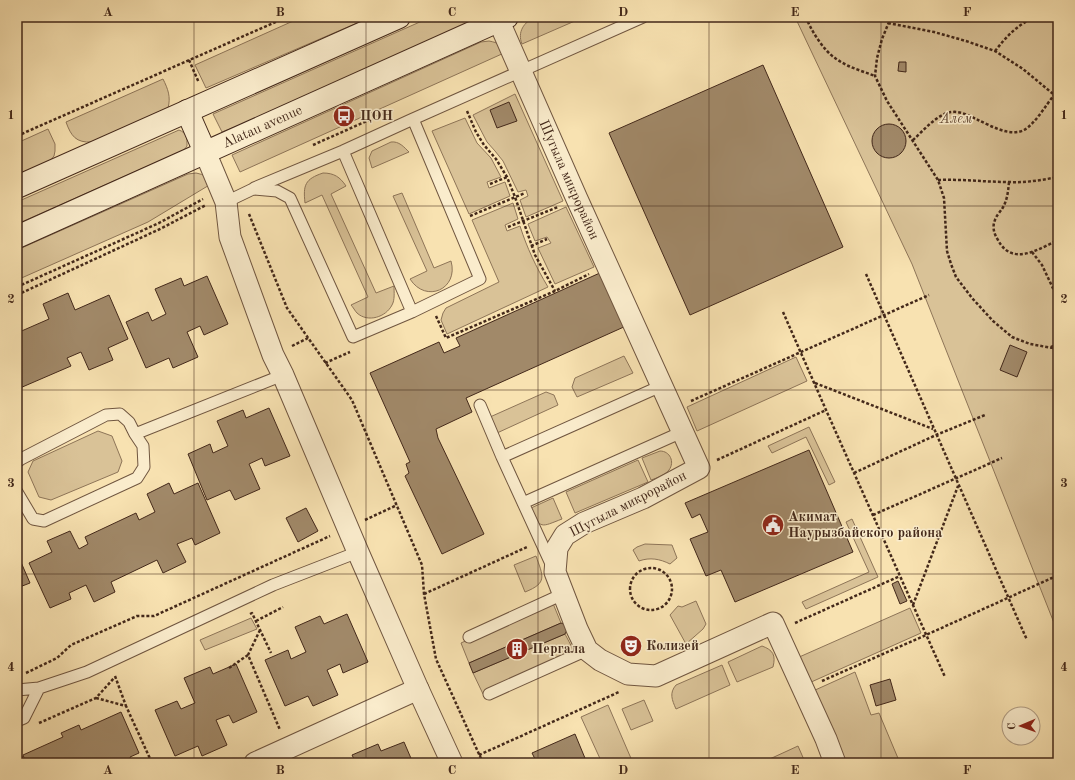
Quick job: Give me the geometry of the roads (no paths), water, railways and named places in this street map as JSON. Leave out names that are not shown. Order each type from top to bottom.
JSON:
[{"type":"main road","points":[[17,188],[399,17]]},
{"type":"main road","name":"Alatau avenue","points":[[17,237],[501,18]]},
{"type":"main road","points":[[187,111],[205,152]]},
{"type":"street","name":"Шугыла микрорайон","points":[[501,18],[520,71],[699,468],[643,498],[584,523],[565,535],[557,548],[555,572],[577,629],[587,650],[600,660],[628,674],[656,676],[773,623],[835,763]]},
{"type":"street","points":[[205,152],[228,196],[230,237],[273,355],[283,375],[418,689],[452,763]]},
{"type":"street","points":[[255,763],[418,689]]},
{"type":"lane","points":[[228,196],[253,189],[343,151],[643,17]]},
{"type":"lane","points":[[253,189],[277,191],[290,198],[353,337],[412,312],[480,279],[413,119]]},
{"type":"lane","points":[[343,151],[412,312]]},
{"type":"lane","points":[[135,434],[283,375]]},
{"type":"lane","points":[[502,457],[661,386]]},
{"type":"lane","points":[[480,405],[502,457],[555,572]]},
{"type":"lane","points":[[17,462],[20,459],[106,415],[120,414],[129,422],[143,446],[144,467],[137,478],[44,521],[33,519],[17,494]]},
{"type":"lane","points":[[523,503],[682,432]]},
{"type":"lane","points":[[17,690],[39,688],[87,672],[273,585],[358,552]]},
{"type":"lane","points":[[469,638],[563,594]]},
{"type":"lane","points":[[489,694],[587,650]]},
{"type":"lane","points":[[17,721],[24,718],[39,688]]},
{"type":"place","name":"ЦОН","points":[[344,116]]},
{"type":"place","name":"Акимат Наурызбайского района","points":[[773,525]]},
{"type":"place","name":"Колизей","points":[[631,646]]},
{"type":"place","name":"Пергала","points":[[517,649]]},
{"type":"park label","name":"Алем","points":[[956,119]]}]
